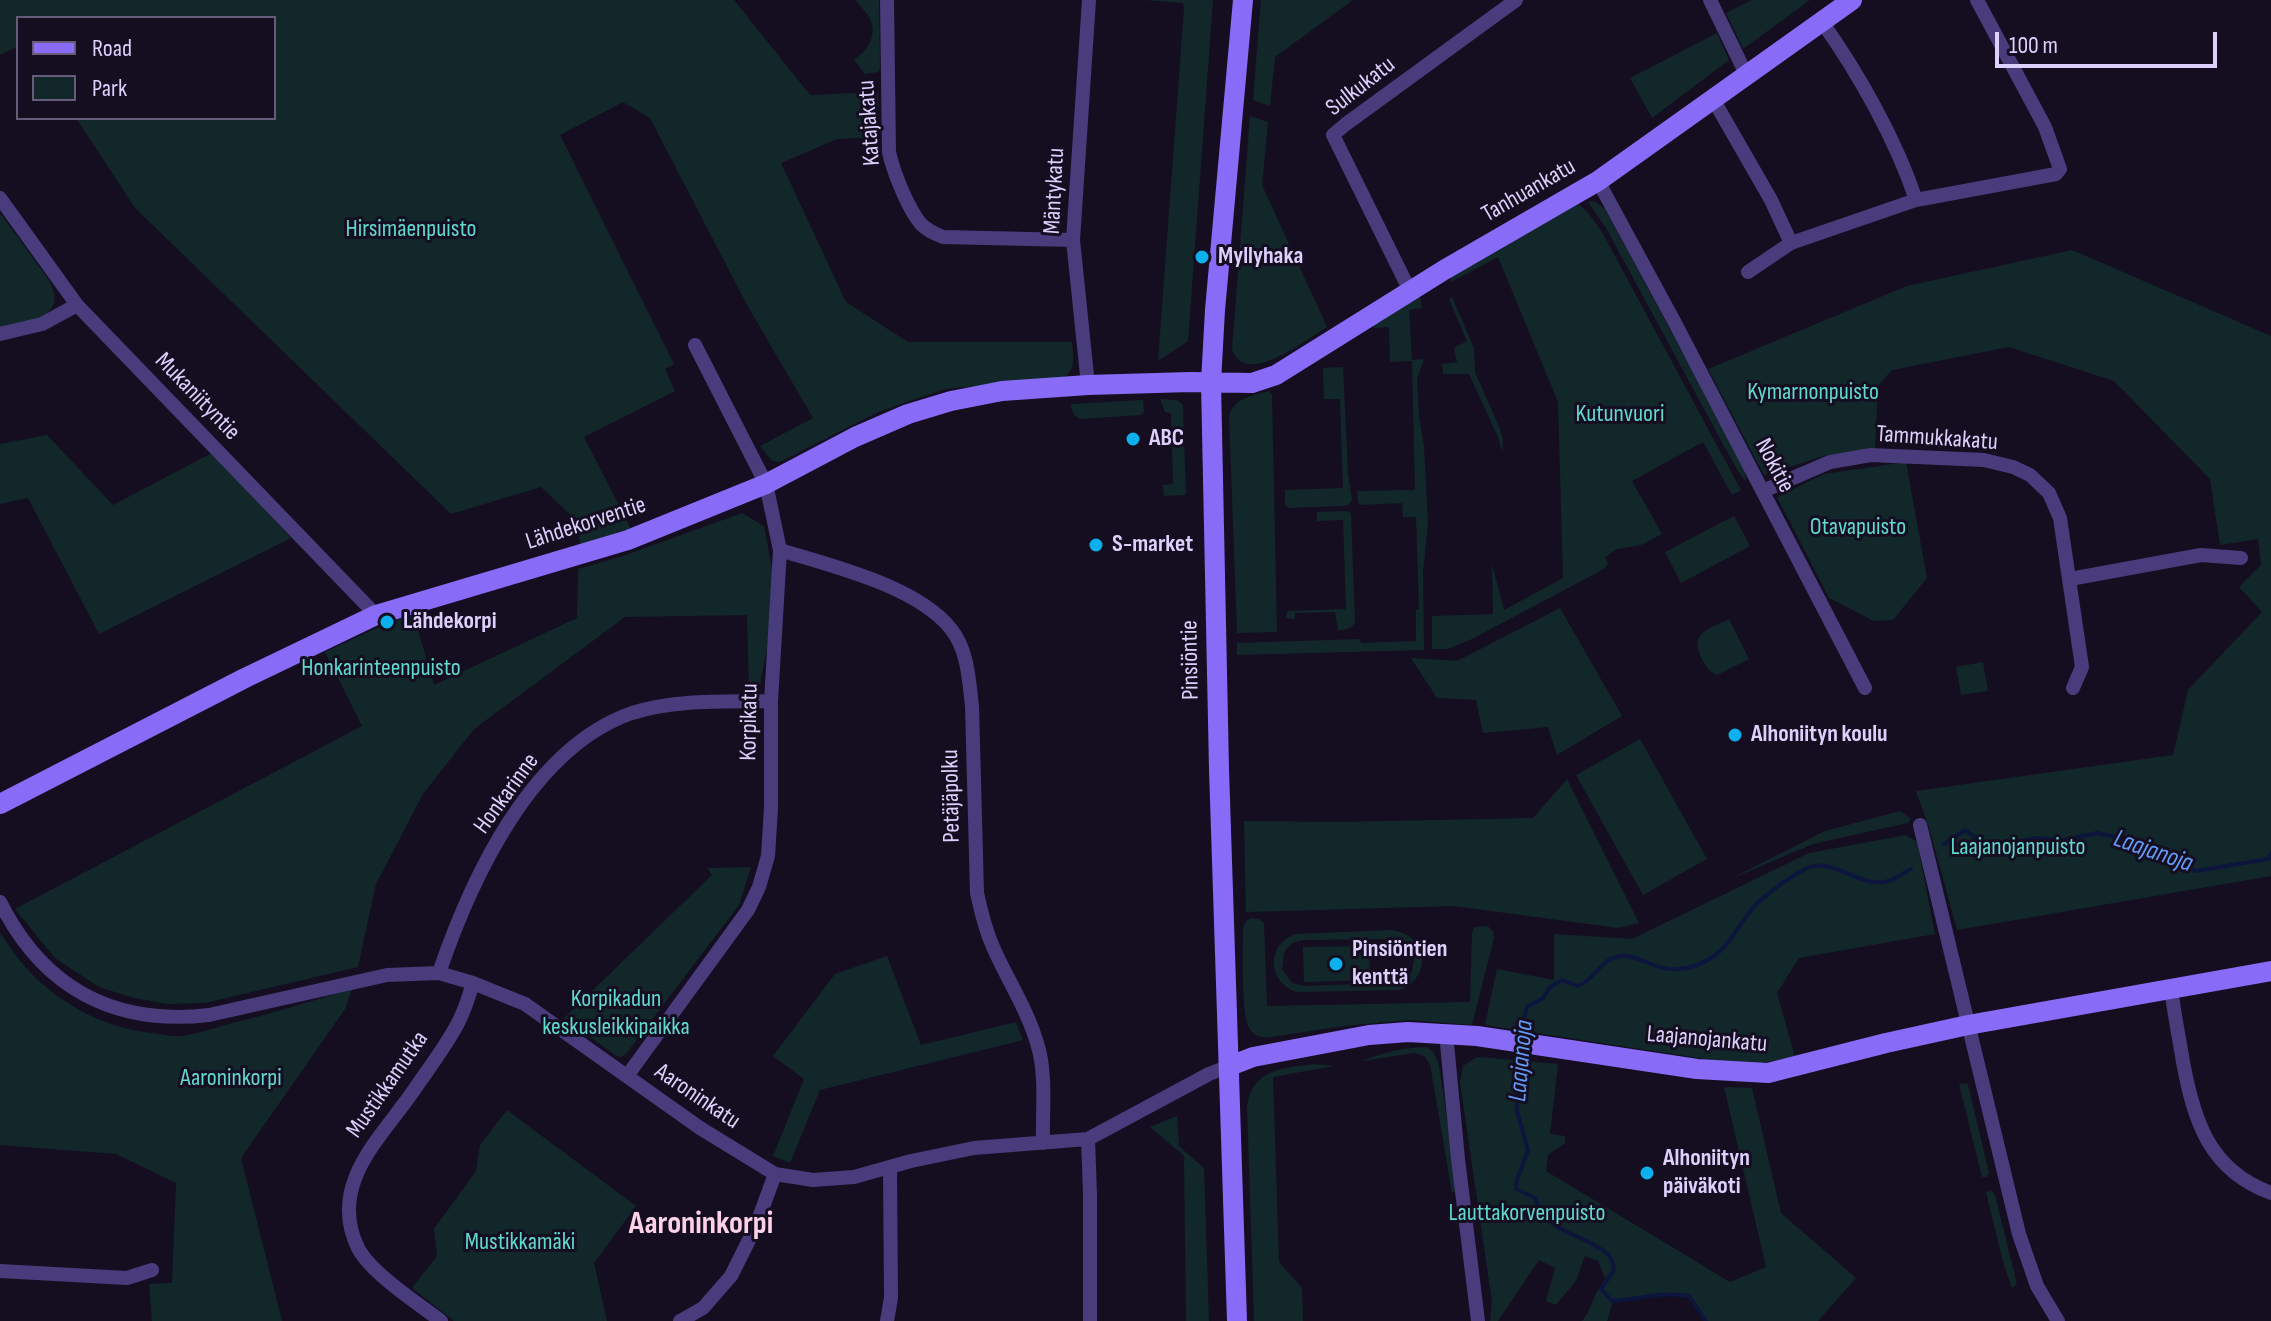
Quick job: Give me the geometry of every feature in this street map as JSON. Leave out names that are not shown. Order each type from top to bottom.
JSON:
[{"type":"street","name":"Katajakatu","points":[[887,0],[889,152],[896,176],[921,224],[943,237],[1073,240]]},
{"type":"street","name":"Mäntykatu","points":[[1088,385],[1073,240],[1089,0]]},
{"type":"street","name":"Pinsiöntie","points":[[1237,1321],[1218,722],[1211,382],[1243,0]]},
{"type":"street","name":"Sulkukatu","points":[[1410,291],[1333,135],[1516,0]]},
{"type":"street","points":[[1710,0],[1746,74]]},
{"type":"street","name":"Tanhuankatu","points":[[1211,382],[1252,383],[1276,375],[1410,291],[1598,181],[1852,0]]},
{"type":"street","points":[[1748,272],[1791,243],[1916,200],[2056,174],[2060,169],[2045,127],[1977,0]]},
{"type":"street","points":[[1822,22],[1844,53],[1905,166],[1916,200]]},
{"type":"street","points":[[1713,99],[1771,200],[1791,243]]},
{"type":"street","name":"Nokitie","points":[[1598,181],[1865,688]]},
{"type":"street","name":"Mukaniityntie","points":[[0,198],[77,305],[376,615]]},
{"type":"street","points":[[0,334],[42,324],[77,305]]},
{"type":"street","name":"Korpikatu","points":[[627,1076],[748,910],[768,856],[771,701],[780,550],[766,484],[695,345]]},
{"type":"street","name":"Lähdekorventie","points":[[0,804],[245,678],[376,615],[628,540],[766,484],[855,437],[908,414],[976,395],[1088,385],[1211,382]]},
{"type":"street","name":"Tammukkakatu","points":[[1763,491],[1830,462],[1871,455],[1993,461],[2030,475],[2049,493],[2060,518],[2082,667],[2073,688]]},
{"type":"street","name":"Petäjäpolku","points":[[780,550],[850,571],[907,596],[928,608],[952,630],[963,652],[972,706],[977,893],[993,948],[1038,1046],[1042,1070],[1043,1143]]},
{"type":"street","points":[[2070,579],[2201,555],[2241,558]]},
{"type":"street","name":"Honkarinne","points":[[439,973],[456,922],[481,870],[518,809],[556,762],[591,734],[632,714],[681,703],[771,701]]},
{"type":"street","points":[[1920,825],[2019,1234],[2037,1286],[2058,1321]]},
{"type":"street","name":"Aaroninkatu","points":[[0,902],[26,943],[48,968],[89,998],[135,1014],[183,1018],[209,1015],[387,975],[439,973],[473,983],[525,1004],[700,1128],[775,1174],[813,1180],[854,1177],[974,1148],[1088,1139],[1209,1074],[1230,1066]]},
{"type":"street","name":"Laajanojankatu","points":[[1230,1066],[1253,1057],[1369,1035],[1408,1032],[1446,1033],[1697,1069],[1768,1073],[1968,1025],[2271,971]]},
{"type":"street","name":"Mustikkamutka","points":[[441,1321],[373,1268],[358,1248],[350,1220],[351,1194],[358,1169],[368,1150],[412,1093],[457,1025],[473,983]]},
{"type":"street","points":[[2171,988],[2196,1118],[2211,1147],[2229,1169],[2271,1193]]},
{"type":"street","points":[[1446,1033],[1478,1321]]},
{"type":"street","points":[[1088,1139],[1090,1321]]},
{"type":"street","points":[[887,1321],[891,1298],[890,1168]]},
{"type":"street","points":[[680,1321],[703,1308],[731,1276],[756,1226],[775,1174]]},
{"type":"street","points":[[0,1271],[127,1278],[152,1270]]},
{"type":"green space","name":"Hirsimäenpuisto","points":[[0,0],[734,0],[810,95],[878,92],[879,137],[837,139],[781,163],[846,302],[908,342],[1072,342],[1072,367],[1062,378],[945,389],[878,412],[780,462],[772,461],[760,446],[813,418],[746,303],[650,118],[623,102],[560,135],[674,364],[665,369],[675,391],[584,437],[631,529],[580,544],[579,523],[541,487],[451,514],[135,208],[77,120],[276,120],[276,16],[16,16],[16,47],[0,55]]},
{"type":"green space","points":[[855,0],[879,0],[878,72],[865,74],[854,60],[863,53],[873,33],[870,18]]},
{"type":"green space","points":[[1145,0],[1213,0],[1188,341],[1158,361],[1184,9],[1183,3]]},
{"type":"green space","points":[[1261,0],[1353,0],[1275,57],[1270,106],[1253,100]]},
{"type":"green space","points":[[1752,0],[1810,0],[1743,49],[1726,13]]},
{"type":"green space","points":[[1717,33],[1729,60],[1652,118],[1630,78]]},
{"type":"green space","points":[[1250,116],[1268,122],[1262,185],[1327,327],[1292,350],[1263,363],[1250,364],[1240,360],[1232,350]]},
{"type":"green space","points":[[1594,201],[1605,209],[1745,469],[1746,482],[1606,228],[1588,202]]},
{"type":"green space","name":"Kutunvuori","points":[[1576,205],[1589,214],[1602,232],[1741,490],[1732,495],[1703,442],[1632,481],[1662,534],[1641,545],[1617,549],[1605,557],[1608,564],[1604,569],[1472,639],[1448,649],[1432,649],[1432,616],[1493,614],[1492,564],[1504,610],[1563,578],[1558,402],[1498,257],[1451,282],[1450,276]]},
{"type":"green space","points":[[0,213],[49,280],[54,303],[42,316],[0,328]]},
{"type":"green space","points":[[2072,250],[2271,336],[2271,876],[1957,930],[1916,791],[2173,755],[2188,690],[2262,612],[2239,587],[2261,565],[2258,539],[2220,545],[2210,479],[2114,381],[2009,347],[1892,370],[1878,386],[1875,448],[1827,455],[1764,475],[1708,369],[1907,286]]},
{"type":"green space","points":[[1419,293],[1422,308],[1409,310],[1412,360],[1424,359],[1417,379],[1428,525],[1423,571],[1424,650],[1237,655],[1237,643],[1360,639],[1361,643],[1416,641],[1416,610],[1419,609],[1416,517],[1403,517],[1402,503],[1360,505],[1357,491],[1415,490],[1412,361],[1390,362],[1389,327],[1374,328],[1371,323]]},
{"type":"green space","points":[[1452,297],[1474,348],[1475,372],[1500,429],[1502,452],[1469,374],[1443,374],[1442,364],[1457,362],[1454,348],[1467,341],[1449,299]]},
{"type":"green space","points":[[1343,367],[1352,500],[1343,506],[1288,508],[1285,490],[1343,488],[1340,399],[1324,399],[1323,368]]},
{"type":"green space","points":[[1269,391],[1272,395],[1277,632],[1237,633],[1229,415],[1240,401]]},
{"type":"green space","points":[[1160,399],[1177,400],[1183,405],[1186,495],[1164,496],[1163,485],[1173,484],[1171,413],[1165,412]]},
{"type":"green space","points":[[1143,400],[1144,412],[1141,415],[1081,419],[1073,413],[1071,404]]},
{"type":"green space","points":[[47,435],[113,505],[212,453],[291,538],[99,634],[28,498],[0,504],[0,444]]},
{"type":"green space","name":"Otavapuisto","points":[[1906,462],[1927,578],[1893,620],[1874,621],[1829,598],[1777,497],[1824,474]]},
{"type":"green space","points":[[1348,511],[1351,514],[1354,624],[1348,629],[1338,630],[1335,612],[1295,613],[1295,619],[1286,618],[1287,611],[1346,609],[1343,520],[1317,521],[1317,512]]},
{"type":"green space","name":"Honkarinteenpuisto","points":[[742,513],[764,526],[773,574],[769,638],[760,685],[756,691],[749,693],[747,615],[625,617],[474,729],[423,794],[376,884],[358,967],[205,1003],[168,1004],[99,987],[55,958],[15,909],[362,726],[325,652],[394,620],[414,616],[434,685],[577,618],[578,569]]},
{"type":"green space","points":[[1734,516],[1750,546],[1681,583],[1665,552]]},
{"type":"green space","points":[[1560,608],[1622,716],[1557,755],[1548,727],[1483,733],[1476,700],[1437,698],[1411,658],[1457,661]]},
{"type":"green space","points":[[1729,619],[1749,659],[1717,675],[1703,661],[1699,638],[1707,630]]},
{"type":"green space","points":[[1983,662],[1988,691],[1961,695],[1956,667]]},
{"type":"green space","points":[[1640,739],[1707,859],[1643,895],[1576,775]]},
{"type":"green space","points":[[1567,779],[1639,923],[1618,928],[1454,906],[1246,912],[1244,821],[1533,818]]},
{"type":"green space","points":[[1900,811],[1911,819],[1908,823],[1813,844],[1728,880],[1825,831]]},
{"type":"green space","points":[[1906,835],[1917,842],[1935,934],[1799,958],[1777,993],[1795,1057],[1761,1063],[1731,1063],[1485,1025],[1497,969],[1554,980],[1554,934],[1632,939],[1809,853]]},
{"type":"green space","name":"Korpikadun keskusleikkipaikka","points":[[751,867],[739,905],[626,1054],[621,1057],[615,1055],[564,1018],[712,875],[707,868]]},
{"type":"green space","points":[[1251,918],[1264,923],[1267,1006],[1470,1002],[1472,933],[1474,927],[1488,926],[1494,938],[1472,1025],[1409,1020],[1271,1037],[1256,1035],[1246,1021],[1244,995],[1243,928]]},
{"type":"green space","points":[[1391,930],[1403,933],[1419,947],[1422,966],[1411,984],[1400,990],[1296,992],[1280,980],[1274,963],[1279,947],[1295,934]],"holes":[[[1397,939],[1408,944],[1414,960],[1412,972],[1403,980],[1392,983],[1304,986],[1292,983],[1282,969],[1284,952],[1292,943],[1303,940]]]},
{"type":"green space","points":[[0,932],[28,970],[64,1000],[105,1022],[151,1033],[194,1034],[352,989],[345,1009],[241,1158],[282,1321],[152,1321],[149,1284],[172,1283],[176,1183],[116,1154],[0,1145]]},
{"type":"green space","name":"Pinsiöntien kenttä","points":[[1369,946],[1370,980],[1304,982],[1303,947]]},
{"type":"green space","points":[[887,956],[921,1045],[1016,1022],[1023,1040],[820,1090],[790,1163],[773,1156],[804,1079],[773,1056],[835,974]]},
{"type":"green space","points":[[1425,1047],[1433,1051],[1439,1065],[1457,1186],[1452,1193],[1430,1064],[1424,1056],[1415,1053],[1362,1061],[1393,1051]]},
{"type":"green space","name":"Lauttakorvenpuisto","points":[[1477,1057],[1558,1064],[1550,1134],[1565,1136],[1565,1143],[1548,1155],[1546,1171],[1730,1282],[1766,1267],[1724,1087],[1752,1088],[1781,1213],[1856,1278],[1818,1321],[1706,1321],[1689,1296],[1670,1294],[1613,1301],[1607,1321],[1582,1321],[1605,1278],[1598,1261],[1585,1256],[1576,1281],[1556,1305],[1546,1301],[1555,1268],[1539,1260],[1498,1321],[1490,1321],[1492,1302],[1460,1082],[1463,1066]]},
{"type":"green space","points":[[1314,1064],[1334,1066],[1273,1077],[1279,1262],[1302,1288],[1303,1321],[1254,1321],[1247,1105],[1256,1084],[1263,1077],[1281,1069]]},
{"type":"green space","points":[[1966,1083],[1989,1173],[1986,1177],[1982,1177],[1959,1084]]},
{"type":"green space","name":"Mustikkamäki","points":[[507,1110],[636,1206],[594,1263],[607,1321],[454,1321],[412,1288],[437,1256],[434,1229],[476,1171],[480,1145]]},
{"type":"green space","points":[[1177,1116],[1179,1146],[1204,1168],[1209,1321],[1186,1321],[1184,1156],[1150,1127]]},
{"type":"green space","points":[[1992,1191],[2017,1284],[2012,1288],[1986,1192]]},
{"type":"waterway","name":"Laajanoja","points":[[1944,844],[1965,830],[1987,846],[2038,838],[2064,840],[2097,833],[2141,842],[2196,871],[2269,859],[2271,853]]},
{"type":"waterway","name":"Laajanoja","points":[[1520,1035],[1527,1007],[1543,998],[1550,987],[1562,980],[1578,986],[1614,958],[1629,956],[1659,967],[1675,969],[1706,961],[1725,947],[1760,900],[1807,868],[1826,866],[1874,882],[1891,880],[1911,869]]},
{"type":"waterway","name":"Laajanoja","points":[[1520,1048],[1517,1111],[1528,1150],[1516,1189],[1535,1198],[1551,1223],[1609,1255],[1614,1270],[1601,1289],[1612,1301],[1660,1295],[1689,1296],[1706,1321]]},
{"type":"place","name":"Myllyhaka","points":[[1202,257]]},
{"type":"place","name":"ABC","points":[[1133,439]]},
{"type":"place","name":"S-market","points":[[1096,545]]},
{"type":"place","name":"Lähdekorpi","points":[[387,622]]},
{"type":"place","name":"Alhoniityn koulu","points":[[1735,735]]},
{"type":"place","name":"Pinsiöntien kenttä","points":[[1336,964]]},
{"type":"place","name":"Alhoniityn päiväkoti","points":[[1647,1173]]},
{"type":"district","name":"Aaroninkorpi","points":[[701,1225]]},
{"type":"park label","name":"Kymarnonpuisto","points":[[1813,393]]},
{"type":"park label","name":"Laajanojanpuisto","points":[[2018,848]]}]
